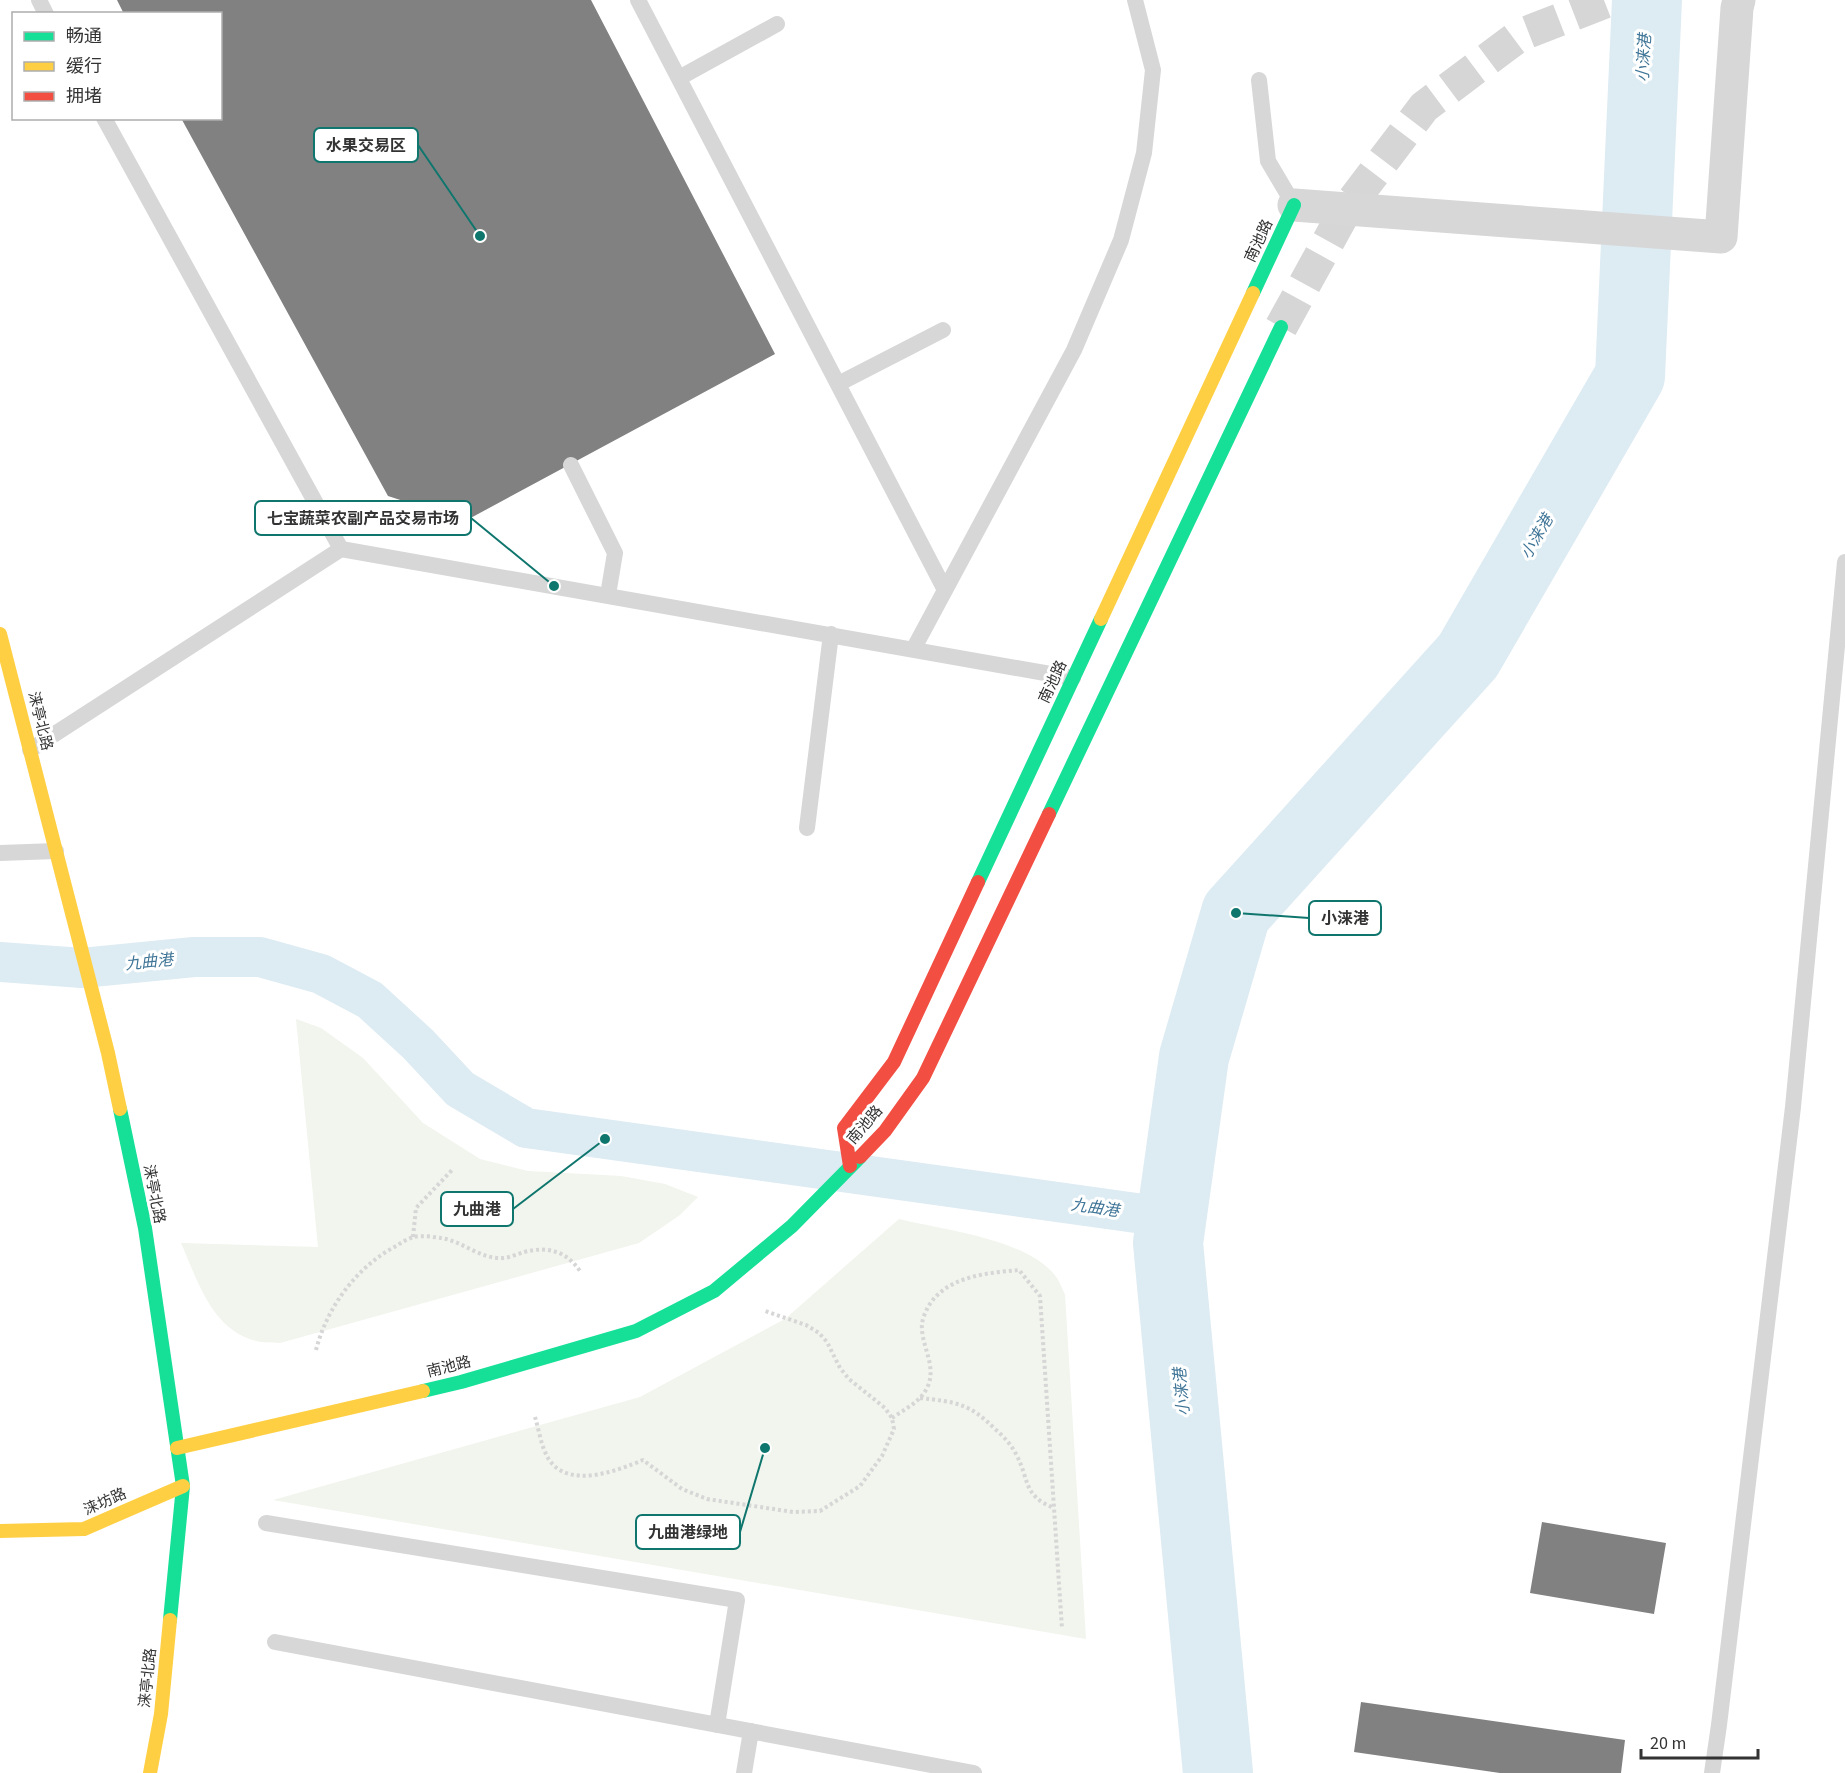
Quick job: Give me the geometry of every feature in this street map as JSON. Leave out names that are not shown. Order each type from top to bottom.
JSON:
[{"type":"street","points":[[1294,205],[1721,237],[1737,8],[1740,0]]},
{"type":"street","name":"南池路","points":[[850,1166],[844,1128],[894,1062],[1294,205]]},
{"type":"street","name":"南池路","points":[[177,1448],[461,1382],[636,1330],[714,1291],[792,1226],[885,1131],[923,1078],[1281,327]]},
{"type":"street","name":"涞亭北路","points":[[0,633],[108,1053],[145,1228],[183,1486],[161,1714],[150,1773]]},
{"type":"street","name":"涞坊路","points":[[0,1531],[84,1529],[183,1486]]},
{"type":"lane","points":[[638,0],[945,590]]},
{"type":"lane","points":[[914,648],[1074,350],[1120,240],[1144,153],[1153,70],[1135,0]]},
{"type":"lane","points":[[679,78],[777,24]]},
{"type":"lane","points":[[1259,80],[1268,161],[1294,205]]},
{"type":"lane","points":[[105,120],[341,549]]},
{"type":"lane","points":[[838,384],[943,330]]},
{"type":"lane","points":[[571,465],[615,553],[608,596]]},
{"type":"lane","points":[[30,750],[341,549],[914,648],[1073,678]]},
{"type":"lane","points":[[1712,1773],[1793,1107],[1845,562]]},
{"type":"lane","points":[[807,828],[831,634]]},
{"type":"lane","points":[[0,853],[56,851]]},
{"type":"lane","points":[[266,1523],[736,1600],[717,1725]]},
{"type":"lane","points":[[275,1642],[974,1773]]},
{"type":"lane","points":[[744,1773],[751,1731]]},
{"type":"path","points":[[413,1237],[416,1208],[452,1170]]},
{"type":"path","points":[[316,1350],[321,1329],[337,1300],[358,1275],[388,1250],[413,1237],[443,1238],[481,1253],[502,1258],[528,1251],[552,1250],[571,1258],[580,1271]]},
{"type":"path","points":[[892,1418],[920,1398],[928,1386],[931,1372],[922,1328],[924,1314],[933,1300],[946,1287],[981,1274],[1019,1270],[1040,1296],[1062,1629]]},
{"type":"path","points":[[535,1417],[547,1457],[557,1469],[594,1476],[615,1472],[643,1460],[682,1489],[707,1499],[793,1512],[820,1511],[860,1486],[882,1456],[894,1429],[892,1418],[885,1408],[849,1379],[819,1333],[765,1311]]},
{"type":"path","points":[[920,1398],[965,1405],[982,1416],[1005,1438],[1016,1454],[1033,1496],[1054,1508]]},
{"type":"shaded area","points":[[296,1019],[321,1028],[363,1058],[423,1123],[480,1159],[528,1171],[621,1176],[665,1184],[698,1197],[680,1215],[639,1243],[280,1343],[259,1342],[241,1335],[217,1315],[208,1302],[181,1243],[318,1247]]},
{"type":"shaded area","points":[[899,1219],[1004,1244],[1041,1262],[1054,1274],[1062,1287],[1065,1295],[1086,1639],[273,1500],[640,1397],[785,1319]]},
{"type":"building","points":[[117,0],[591,0],[775,354],[465,521],[388,496],[182,120],[222,120],[222,12],[123,12]]},
{"type":"building","points":[[1542,1522],[1666,1543],[1654,1614],[1530,1593]]},
{"type":"building","points":[[1361,1702],[1625,1740],[1621,1773],[1500,1773],[1354,1752]]},
{"type":"waterway","name":"小涞港","points":[[1218,1773],[1168,1243],[1194,1057],[1236,913],[1468,656],[1630,376],[1647,0]]},
{"type":"waterway","name":"九曲港","points":[[0,962],[82,968],[194,957],[260,957],[321,974],[370,1000],[418,1044],[460,1089],[526,1128],[1172,1218]]},
{"type":"tunnel","points":[[1281,327],[1345,211],[1424,107],[1520,35],[1610,0]]},
{"type":"traffic: fast","points":[[1253,293],[1294,205]]},
{"type":"traffic: fast","points":[[1049,814],[1281,327]]},
{"type":"traffic: fast","points":[[978,882],[1101,619]]},
{"type":"traffic: fast","points":[[120,1109],[145,1228],[183,1486],[170,1620]]},
{"type":"traffic: fast","points":[[423,1391],[636,1331],[714,1291],[792,1226],[860,1157]]},
{"type":"traffic: slow","points":[[1101,619],[1253,293]]},
{"type":"traffic: slow","points":[[0,634],[108,1053],[120,1109]]},
{"type":"traffic: slow","points":[[177,1448],[423,1391]]},
{"type":"traffic: slow","points":[[0,1531],[84,1529],[183,1486]]},
{"type":"traffic: slow","points":[[150,1773],[161,1714],[170,1620]]},
{"type":"traffic: jam","points":[[860,1157],[885,1131],[923,1078],[1049,814]]},
{"type":"traffic: jam","points":[[850,1166],[844,1128],[894,1062],[978,882]]},
{"type":"place","name":"水果交易区","points":[[480,236]]},
{"type":"place","name":"七宝蔬菜农副产品交易市场","points":[[554,586]]},
{"type":"place","name":"小涞港","points":[[1236,913]]},
{"type":"place","name":"九曲港","points":[[605,1139]]},
{"type":"place","name":"九曲港绿地","points":[[765,1448]]}]
